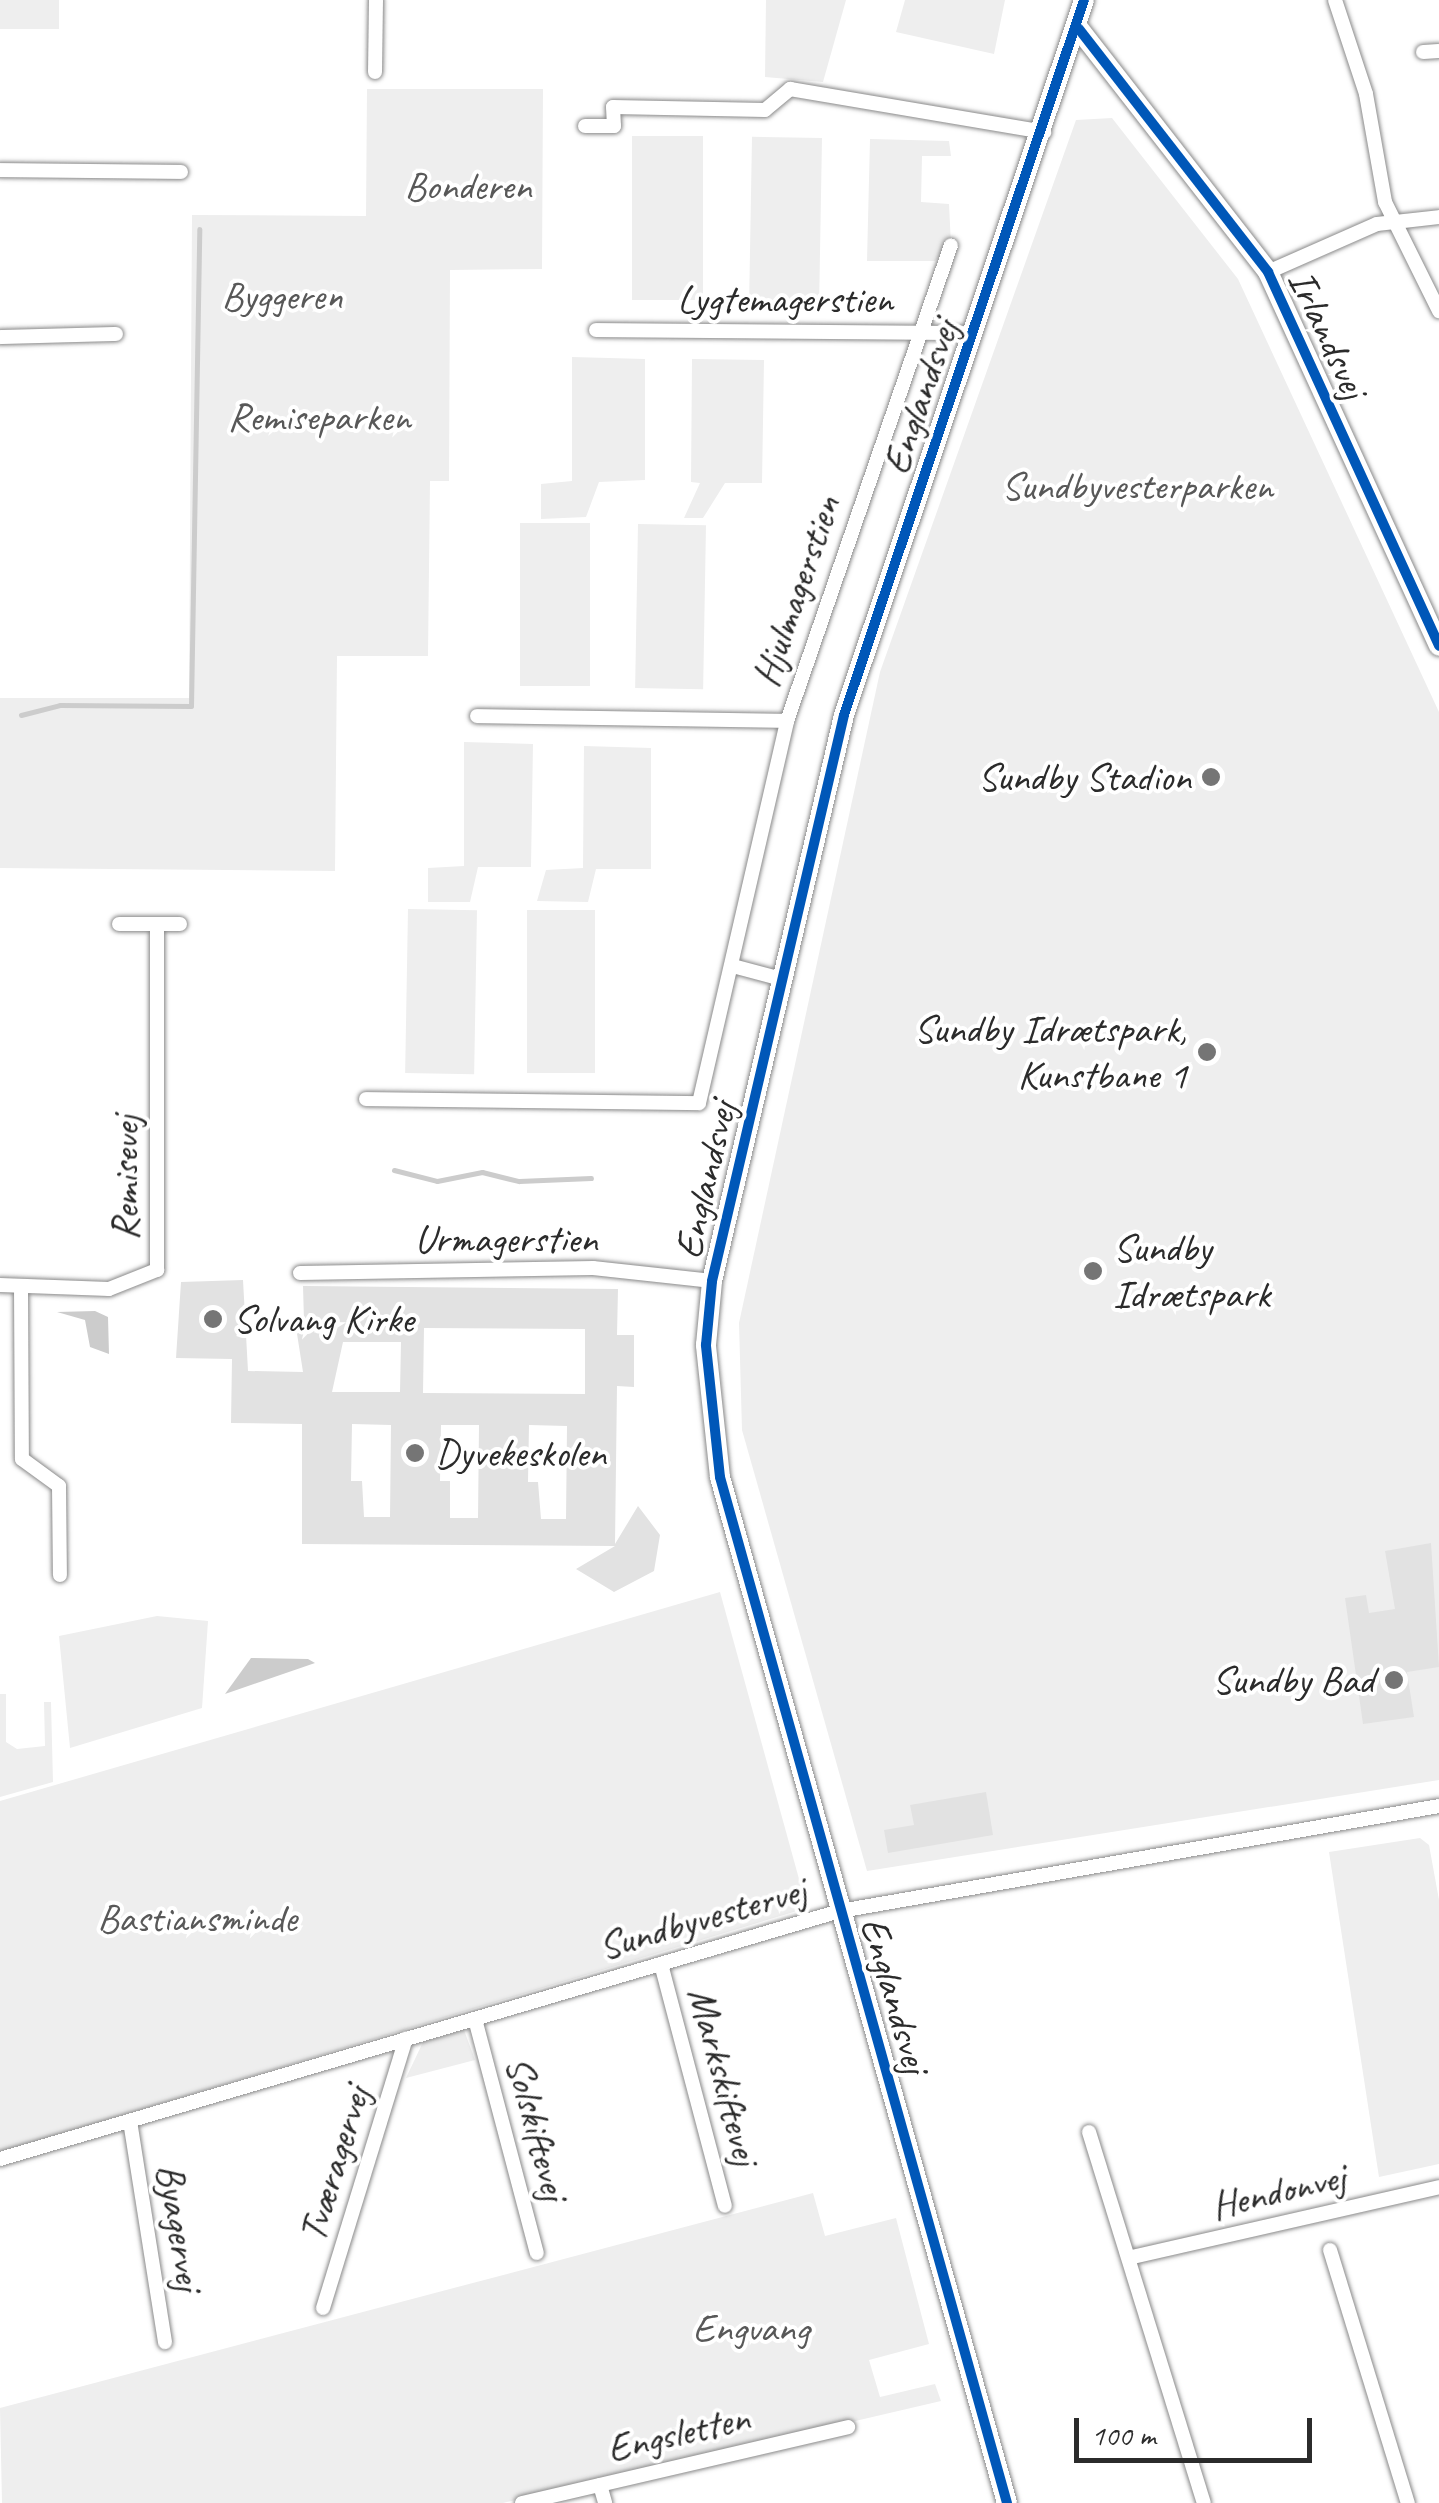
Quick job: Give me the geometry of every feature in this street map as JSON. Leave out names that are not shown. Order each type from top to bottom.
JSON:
[{"type":"street","points":[[375,72],[376,0]]},
{"type":"street","name":"Englandsvej","points":[[1006,2503],[720,1476],[708,1393],[712,1281],[844,714],[1045,132],[1079,28],[1084,0]]},
{"type":"street","points":[[1335,0],[1397,222],[1439,311]]},
{"type":"street","name":"Irlandsvej","points":[[1079,28],[1268,272],[1434,619],[1439,646]]},
{"type":"street","points":[[585,126],[614,126],[614,107],[765,110],[790,89],[1045,132]]},
{"type":"street","points":[[0,170],[180,172]]},
{"type":"street","points":[[1268,272],[1397,222],[1439,217]]},
{"type":"street","name":"Hjulmagerstien","points":[[366,1099],[699,1102],[787,721],[951,245]]},
{"type":"street","name":"Lygtemagerstien","points":[[596,330],[973,333]]},
{"type":"street","points":[[0,337],[116,334]]},
{"type":"street","points":[[477,716],[787,721]]},
{"type":"street","points":[[119,924],[180,924]]},
{"type":"street","name":"Remisevej","points":[[0,1285],[109,1288],[158,1270],[157,924]]},
{"type":"street","points":[[732,966],[782,979]]},
{"type":"street","name":"Urmagerstien","points":[[300,1273],[593,1268],[712,1281]]},
{"type":"street","points":[[21,1286],[22,1459],[61,1493],[60,1575]]},
{"type":"street","name":"Sundbyvestervej","points":[[0,2160],[840,1911],[1439,1806]]},
{"type":"street","name":"Markskiftevej","points":[[662,1964],[724,2206]]},
{"type":"street","name":"Solskiftevej","points":[[475,2019],[537,2253]]},
{"type":"street","name":"Tværagervej","points":[[323,2308],[406,2039]]},
{"type":"street","name":"Byagervej","points":[[130,2121],[166,2342]]},
{"type":"street","points":[[1090,2132],[1132,2257],[1204,2503]]},
{"type":"street","name":"Hendonvej","points":[[1132,2257],[1439,2187]]},
{"type":"street","points":[[1330,2250],[1408,2503]]},
{"type":"street","name":"Engsletten","points":[[522,2503],[848,2426]]},
{"type":"street","points":[[600,2485],[605,2503]]},
{"type":"shaded area","points":[[0,0],[59,0],[59,29],[0,29]]},
{"type":"shaded area","points":[[766,0],[846,0],[823,82],[765,77]]},
{"type":"shaded area","points":[[905,0],[1005,0],[994,54],[896,32]]},
{"type":"shaded area","name":"Remiseparken","points":[[367,89],[543,89],[542,269],[450,270],[449,481],[430,481],[428,656],[337,656],[335,871],[0,868],[0,698],[189,698],[192,215],[366,216]]},
{"type":"shaded area","name":"Sundby Idrætspark","points":[[1112,118],[1238,279],[1439,712],[1439,1780],[867,1871],[742,1430],[739,1323],[880,672],[1076,120]]},
{"type":"shaded area","points":[[632,136],[703,136],[703,300],[632,300]]},
{"type":"shaded area","points":[[752,137],[822,138],[819,302],[749,301]]},
{"type":"shaded area","points":[[870,139],[949,141],[951,156],[922,156],[921,202],[949,204],[951,245],[935,261],[867,261]]},
{"type":"shaded area","points":[[572,357],[645,359],[645,480],[599,482],[586,517],[541,519],[541,484],[572,481]]},
{"type":"shaded area","points":[[692,359],[764,360],[762,483],[725,483],[703,518],[684,518],[700,483],[691,482]]},
{"type":"shaded area","points":[[520,523],[590,523],[590,686],[520,686]]},
{"type":"shaded area","points":[[638,524],[706,525],[703,689],[635,688]]},
{"type":"shaded area","points":[[464,742],[533,744],[531,867],[478,867],[470,902],[428,902],[428,868],[464,866]]},
{"type":"shaded area","points":[[584,746],[651,748],[651,869],[596,869],[588,902],[537,901],[546,870],[583,868]]},
{"type":"shaded area","points":[[408,909],[477,910],[474,1074],[405,1073]]},
{"type":"shaded area","points":[[527,910],[595,910],[595,1073],[527,1073]]},
{"type":"shaded area","points":[[95,1311],[108,1317],[109,1354],[90,1347],[85,1320],[57,1312]]},
{"type":"shaded area","name":"Bastiansminde","points":[[720,1592],[807,1908],[0,2152],[0,1801]]},
{"type":"shaded area","points":[[157,1616],[208,1621],[202,1708],[70,1748],[59,1636]]},
{"type":"shaded area","points":[[251,1658],[308,1659],[315,1663],[225,1694]]},
{"type":"shaded area","points":[[0,1694],[6,1694],[6,1742],[17,1749],[45,1746],[44,1702],[51,1702],[53,1782],[0,1797]]},
{"type":"shaded area","points":[[1420,1838],[1429,1845],[1439,1900],[1439,2164],[1379,2177],[1329,1852]]},
{"type":"shaded area","points":[[464,2030],[475,2060],[406,2078],[423,2042]]},
{"type":"shaded area","name":"Engvang","points":[[813,2193],[825,2236],[896,2218],[929,2344],[869,2360],[880,2397],[935,2384],[941,2401],[503,2503],[2,2503],[0,2408]]},
{"type":"building","name":"Dyvekeskolen","points":[[243,1280],[248,1371],[303,1372],[295,1321],[304,1321],[303,1286],[618,1289],[617,1335],[634,1335],[634,1387],[617,1386],[615,1544],[638,1506],[660,1535],[654,1571],[614,1592],[576,1569],[615,1546],[302,1544],[302,1424],[231,1423],[232,1359],[176,1358],[181,1282]],"holes":[[[424,1328],[585,1329],[585,1394],[423,1393]],[[343,1342],[401,1342],[400,1392],[332,1392]],[[352,1424],[391,1425],[390,1517],[364,1517],[362,1481],[351,1481]],[[441,1425],[479,1425],[478,1518],[450,1518],[450,1481],[440,1481]],[[529,1425],[567,1426],[566,1519],[541,1519],[538,1482],[528,1482]]]},
{"type":"building","name":"Sundby Bad","points":[[1431,1543],[1439,1667],[1407,1672],[1414,1717],[1363,1724],[1345,1598],[1366,1595],[1369,1613],[1395,1609],[1385,1551]]},
{"type":"building","points":[[986,1792],[993,1835],[888,1853],[884,1830],[914,1825],[910,1805]]},
{"type":"waterway","points":[[21,715],[60,705],[191,706],[199,229]]},
{"type":"waterway","points":[[394,1170],[437,1181],[482,1172],[519,1181],[591,1178]]},
{"type":"cycle path","points":[[1007,2503],[720,1477],[706,1345],[712,1281],[844,715],[1084,0]]},
{"type":"cycle path","points":[[1079,29],[1268,272],[1439,646]]},
{"type":"place","name":"Sundby Stadion","points":[[1211,777]]},
{"type":"place","name":"Sundby Idrætspark, Kunstbane 1","points":[[1207,1052]]},
{"type":"place","name":"Sundby Idrætspark","points":[[1093,1271]]},
{"type":"place","name":"Solvang Kirke","points":[[213,1319]]},
{"type":"place","name":"Dyvekeskolen","points":[[415,1453]]},
{"type":"place","name":"Sundby Bad","points":[[1394,1680]]},
{"type":"park label","name":"Bonderen","points":[[468,186]]},
{"type":"park label","name":"Byggeren","points":[[282,296]]},
{"type":"park label","name":"Sundbyvesterparken","points":[[1137,486]]}]
